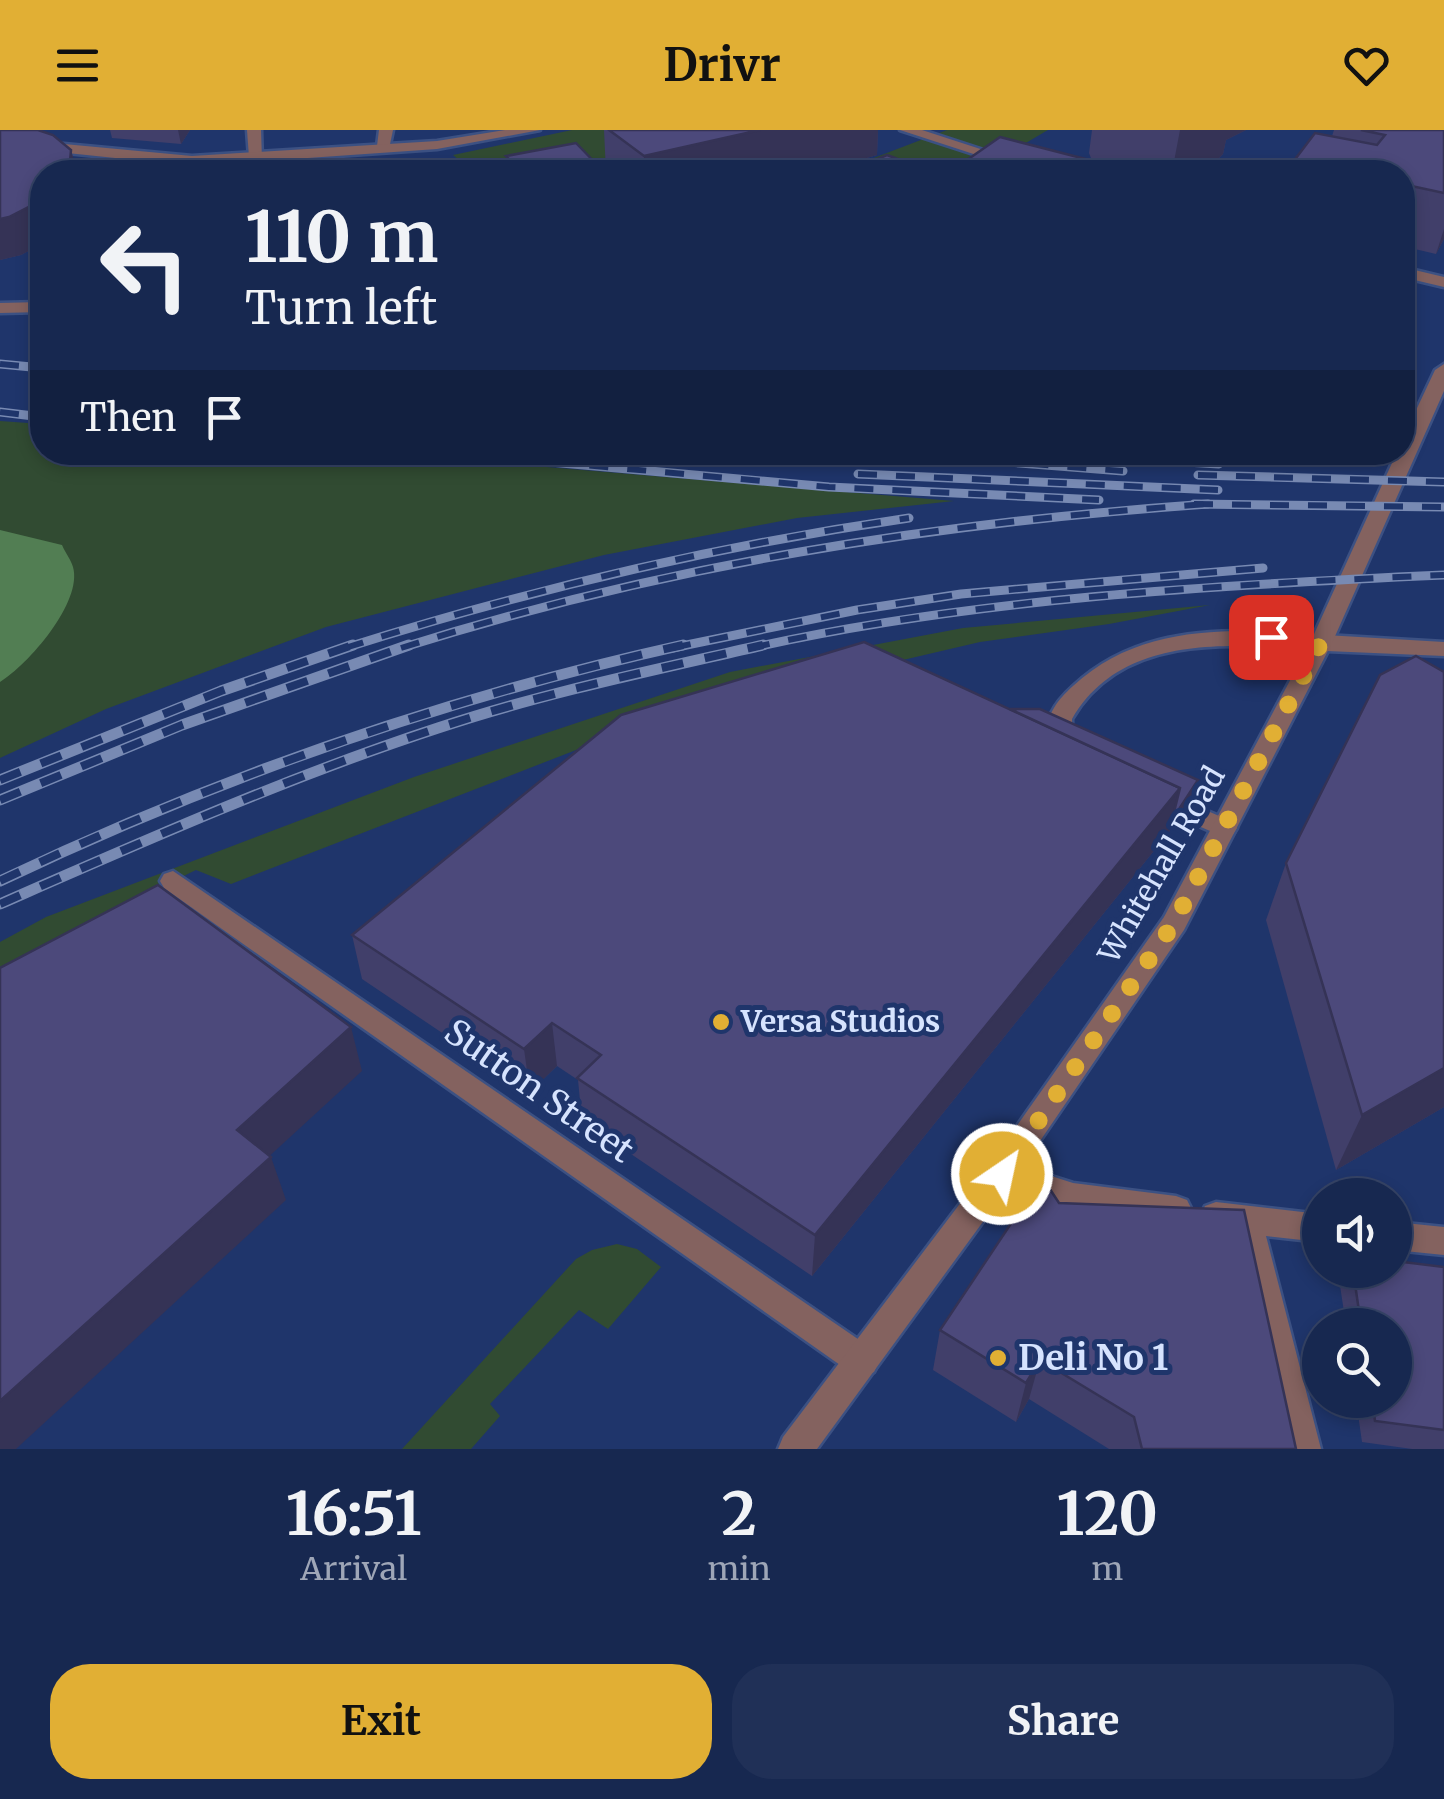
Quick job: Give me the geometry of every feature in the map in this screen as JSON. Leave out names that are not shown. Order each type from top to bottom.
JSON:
[{"type":"street","points":[[254,130],[257,157]]},
{"type":"street","points":[[906,130],[1003,160]]},
{"type":"street","points":[[237,160],[385,138],[437,145],[527,131]]},
{"type":"street","points":[[0,142],[138,160]]},
{"type":"street","points":[[1415,275],[1444,282]]},
{"type":"street","points":[[0,308],[30,307]]},
{"type":"street","name":"Whitehall Road","points":[[1415,434],[1444,370]]},
{"type":"street","name":"Whitehall Road","points":[[796,1449],[1002,1174],[1166,935],[1321,642],[1401,465]]},
{"type":"street","points":[[1080,762],[1063,754],[1056,730],[1058,716],[1084,687],[1118,660],[1168,644],[1232,634],[1444,649]]},
{"type":"street","points":[[1132,786],[1224,828]]},
{"type":"street","name":"Sutton Street","points":[[173,882],[862,1361]]},
{"type":"street","points":[[1002,1174],[1073,1197],[1302,1226]]},
{"type":"street","points":[[1246,1220],[1303,1449]]},
{"type":"street","points":[[1412,1238],[1444,1242]]},
{"type":"green space","points":[[572,130],[790,130],[690,160],[459,160],[453,155]]},
{"type":"green space","points":[[947,130],[1048,130],[997,160],[868,160]]},
{"type":"green space","points":[[0,421],[30,423],[30,465],[522,465],[954,501],[797,518],[604,555],[326,627],[106,709],[0,758]]},
{"type":"green space","points":[[0,530],[62,545],[73,567],[74,581],[70,597],[51,631],[25,662],[0,682]]},
{"type":"green space","points":[[1210,605],[980,642],[813,681],[607,738],[231,884],[196,870],[161,887],[0,1001],[0,942],[46,917],[414,777],[730,672],[963,628]]},
{"type":"green space","points":[[617,1244],[637,1249],[661,1267],[608,1329],[579,1310],[490,1404],[500,1416],[471,1449],[402,1449],[576,1259]]},
{"type":"building","points":[[0,130],[38,130],[53,135],[71,150],[70,160],[30,160],[30,206],[0,219]]},
{"type":"building","points":[[609,130],[760,130],[644,156]]},
{"type":"building","points":[[1361,130],[1444,130],[1444,193],[1415,187],[1415,160],[1295,160],[1315,133],[1377,145],[1385,135]]},
{"type":"building","points":[[1000,137],[1089,160],[967,160]]},
{"type":"building","points":[[576,143],[592,160],[510,160],[506,156]]},
{"type":"building","points":[[887,155],[900,160],[875,160]]},
{"type":"building","name":"Versa Studios","points":[[864,642],[1180,788],[815,1235],[577,1078],[601,1055],[552,1023],[524,1049],[352,935],[621,715]]},
{"type":"building","points":[[1416,656],[1444,672],[1444,1068],[1362,1115],[1286,863],[1380,675]]},
{"type":"building","points":[[1010,709],[1040,709],[1198,780],[1172,820],[1180,788]]},
{"type":"building","points":[[158,885],[351,1027],[237,1130],[271,1157],[0,1401],[0,968]]},
{"type":"building","points":[[1042,1177],[1059,1203],[1244,1210],[1296,1449],[1142,1449],[1134,1417],[1040,1360],[1026,1383],[940,1330]]},
{"type":"building","points":[[1412,1263],[1444,1267],[1444,1430],[1375,1421],[1375,1418],[1412,1418],[1412,1308],[1359,1308],[1356,1288],[1412,1288]]},
{"type":"railway","points":[[0,364],[30,367]]},
{"type":"railway","points":[[0,412],[30,416]]},
{"type":"railway","points":[[583,465],[829,487],[1099,500]]},
{"type":"railway","points":[[1046,465],[1123,471]]},
{"type":"railway","points":[[858,474],[1218,490]]},
{"type":"railway","points":[[1198,475],[1444,482]]},
{"type":"railway","points":[[1194,504],[1206,504]]},
{"type":"railway","points":[[401,648],[599,593],[800,552],[1003,523],[1206,504]]},
{"type":"railway","points":[[1206,504],[1444,507]]},
{"type":"railway","points":[[345,648],[624,571],[909,518]]},
{"type":"railway","points":[[672,648],[857,610],[961,594],[1263,568]]},
{"type":"railway","points":[[751,648],[921,617],[1096,596],[1444,575]]},
{"type":"railway","points":[[0,780],[221,691],[353,645]]},
{"type":"railway","points":[[0,800],[182,725],[409,645]]},
{"type":"railway","points":[[0,881],[165,808],[335,744],[508,689],[683,645]]},
{"type":"railway","points":[[0,904],[271,789],[382,747],[558,693],[763,645]]},
{"type":"place","name":"Versa Studios","points":[[721,1022]]},
{"type":"place","name":"Deli No 1","points":[[998,1358]]},
{"type":"route","points":[[1002,1174],[1174,923],[1321,642],[1271,637]]}]
